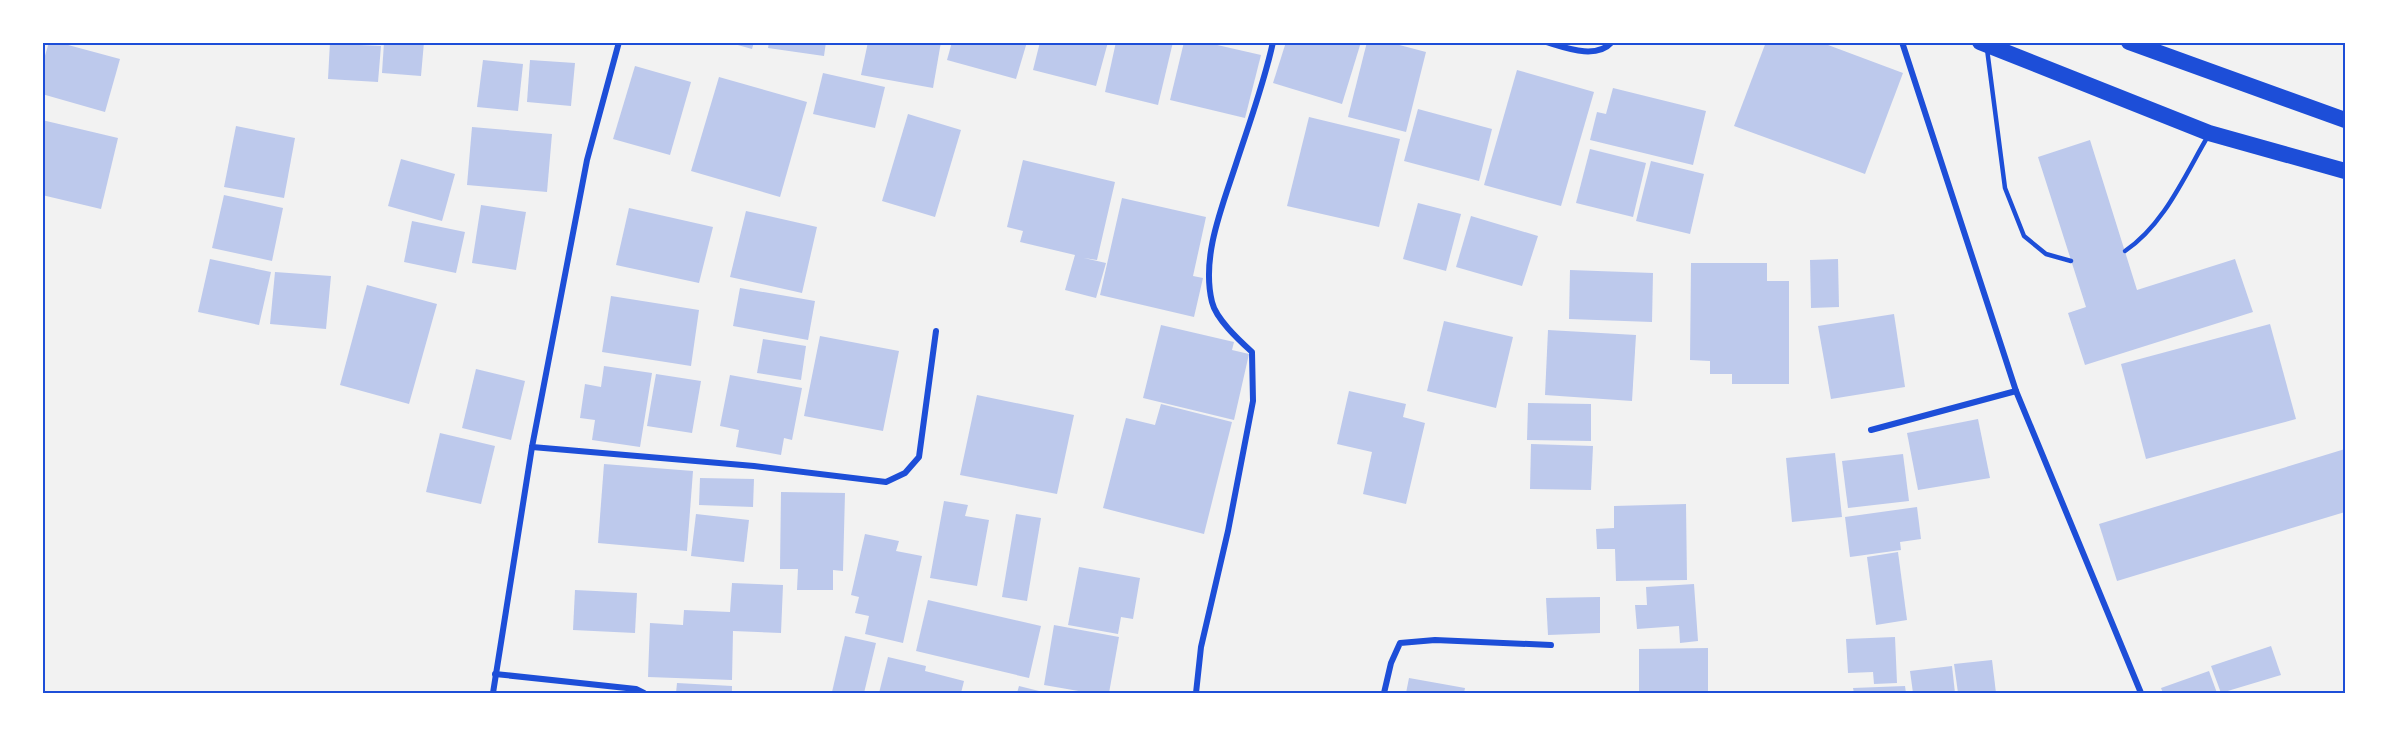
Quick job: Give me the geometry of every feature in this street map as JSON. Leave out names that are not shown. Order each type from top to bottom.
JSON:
[{"type":"highway","points":[[2129,42],[2345,120]]},
{"type":"highway","points":[[1983,43],[2209,133],[2345,171]]},
{"type":"street","points":[[493,693],[532,447],[587,160],[619,42]]},
{"type":"street","points":[[1196,693],[1201,647],[1228,531],[1253,400],[1252,352],[1233,335],[1213,305],[1208,273],[1218,217],[1267,69],[1273,42]]},
{"type":"street","points":[[1546,42],[1575,51],[1597,51],[1612,42]]},
{"type":"street","points":[[1902,42],[2016,391],[2141,693]]},
{"type":"street","points":[[532,447],[754,466],[886,482],[905,474],[919,457],[936,331]]},
{"type":"street","points":[[1872,430],[2016,391]]},
{"type":"street","points":[[1384,693],[1391,663],[1400,643],[1435,640],[1551,645]]},
{"type":"street","points":[[495,674],[636,689],[644,693]]},
{"type":"lane","points":[[1983,43],[2005,188],[2024,236],[2046,254],[2071,261]]},
{"type":"lane","points":[[2125,251],[2140,241],[2173,198],[2209,133]]},
{"type":"building","points":[[49,42],[57,42],[120,59],[105,112],[42,94],[42,66]]},
{"type":"building","points":[[330,42],[359,42],[359,45],[381,46],[378,82],[328,79]]},
{"type":"building","points":[[384,42],[424,42],[421,76],[382,73]]},
{"type":"building","points":[[727,42],[754,42],[752,49]]},
{"type":"building","points":[[769,42],[826,42],[824,56],[768,48]]},
{"type":"building","points":[[868,42],[941,42],[933,88],[861,75]]},
{"type":"building","points":[[952,42],[1027,42],[1016,79],[947,60]]},
{"type":"building","points":[[1040,42],[1108,42],[1096,86],[1033,70]]},
{"type":"building","points":[[1116,42],[1173,42],[1158,105],[1105,92]]},
{"type":"building","points":[[1184,42],[1204,42],[1261,55],[1245,118],[1170,100]]},
{"type":"building","points":[[1286,42],[1361,42],[1342,104],[1273,83]]},
{"type":"building","points":[[1367,42],[1388,42],[1426,52],[1406,132],[1348,117]]},
{"type":"building","points":[[1766,42],[1820,42],[1903,73],[1865,174],[1734,126]]},
{"type":"building","points":[[483,60],[523,64],[518,111],[477,107]]},
{"type":"building","points":[[530,60],[575,63],[571,106],[527,102]]},
{"type":"building","points":[[635,66],[691,82],[670,155],[613,139]]},
{"type":"building","points":[[1517,70],[1594,92],[1561,206],[1484,185]]},
{"type":"building","points":[[823,73],[885,87],[875,128],[813,114]]},
{"type":"building","points":[[719,77],[807,102],[780,197],[691,171]]},
{"type":"building","points":[[1613,88],[1706,111],[1693,165],[1590,140],[1597,112],[1606,114]]},
{"type":"building","points":[[1418,109],[1492,129],[1479,181],[1404,161]]},
{"type":"building","points":[[908,114],[961,130],[935,217],[882,201]]},
{"type":"building","points":[[1309,117],[1400,139],[1379,227],[1287,206]]},
{"type":"building","points":[[42,120],[118,138],[101,209],[42,195]]},
{"type":"building","points":[[236,126],[295,138],[284,198],[224,187]]},
{"type":"building","points":[[472,127],[552,134],[547,192],[467,185]]},
{"type":"building","points":[[2090,140],[2137,290],[2235,259],[2253,312],[2085,365],[2068,313],[2086,307],[2038,157]]},
{"type":"building","points":[[1590,149],[1646,163],[1633,217],[1576,203]]},
{"type":"building","points":[[401,159],[455,174],[442,221],[388,206]]},
{"type":"building","points":[[1023,160],[1115,182],[1097,260],[1084,258],[1106,263],[1096,298],[1065,290],[1075,255],[1020,242],[1023,231],[1007,227]]},
{"type":"building","points":[[1651,161],[1704,174],[1690,234],[1636,221]]},
{"type":"building","points":[[224,195],[283,208],[272,261],[212,248]]},
{"type":"building","points":[[1122,198],[1206,217],[1193,276],[1203,278],[1194,317],[1100,295]]},
{"type":"building","points":[[1418,203],[1461,214],[1446,271],[1403,259]]},
{"type":"building","points":[[481,205],[526,212],[516,270],[472,263]]},
{"type":"building","points":[[629,208],[713,227],[699,283],[616,265]]},
{"type":"building","points":[[746,211],[817,227],[802,293],[730,277]]},
{"type":"building","points":[[1471,216],[1538,236],[1522,286],[1456,267]]},
{"type":"building","points":[[412,221],[465,232],[456,273],[404,262]]},
{"type":"building","points":[[210,259],[271,272],[259,325],[198,312]]},
{"type":"building","points":[[1838,259],[1839,307],[1811,308],[1810,260]]},
{"type":"building","points":[[1691,263],[1767,263],[1767,281],[1789,281],[1789,384],[1732,384],[1732,374],[1710,374],[1710,361],[1690,360]]},
{"type":"building","points":[[1570,270],[1653,273],[1652,322],[1569,319]]},
{"type":"building","points":[[275,272],[331,276],[326,329],[270,324]]},
{"type":"building","points":[[367,285],[437,304],[409,404],[340,385]]},
{"type":"building","points":[[740,288],[815,301],[808,340],[733,326]]},
{"type":"building","points":[[611,296],[699,310],[691,366],[602,352]]},
{"type":"building","points":[[1894,314],[1905,387],[1831,399],[1818,326]]},
{"type":"building","points":[[1444,321],[1513,337],[1496,408],[1427,391]]},
{"type":"building","points":[[2270,324],[2296,419],[2146,459],[2121,364]]},
{"type":"building","points":[[1161,325],[1234,342],[1232,350],[1249,354],[1234,420],[1143,398]]},
{"type":"building","points":[[1548,330],[1636,335],[1632,401],[1545,395]]},
{"type":"building","points":[[820,336],[899,351],[883,431],[804,416]]},
{"type":"building","points":[[763,339],[806,346],[801,380],[757,373]]},
{"type":"building","points":[[604,366],[652,373],[640,447],[592,440],[595,420],[580,418],[585,384],[601,387]]},
{"type":"building","points":[[476,369],[525,381],[511,440],[462,428]]},
{"type":"building","points":[[656,374],[701,381],[692,433],[647,426]]},
{"type":"building","points":[[730,375],[802,388],[792,440],[784,438],[781,455],[736,447],[739,430],[720,426]]},
{"type":"building","points":[[1349,391],[1406,404],[1403,417],[1425,423],[1406,504],[1363,494],[1372,452],[1337,444]]},
{"type":"building","points":[[977,395],[1074,415],[1057,494],[960,475]]},
{"type":"building","points":[[1528,403],[1591,404],[1591,441],[1527,440]]},
{"type":"building","points":[[1161,404],[1232,422],[1204,534],[1103,508],[1126,418],[1155,425]]},
{"type":"building","points":[[1978,419],[1990,478],[1918,490],[1907,433]]},
{"type":"building","points":[[440,433],[495,446],[481,504],[426,492]]},
{"type":"building","points":[[1531,444],[1593,446],[1591,490],[1530,489]]},
{"type":"building","points":[[2345,449],[2345,512],[2117,581],[2099,524]]},
{"type":"building","points":[[1835,453],[1842,517],[1792,522],[1786,458]]},
{"type":"building","points":[[1903,454],[1909,501],[1848,508],[1842,461]]},
{"type":"building","points":[[604,464],[693,471],[687,551],[598,543]]},
{"type":"building","points":[[700,478],[754,479],[753,507],[699,505]]},
{"type":"building","points":[[781,492],[845,493],[843,571],[833,570],[833,590],[797,590],[798,569],[780,569]]},
{"type":"building","points":[[944,501],[968,505],[965,516],[989,520],[977,586],[930,578]]},
{"type":"building","points":[[1686,504],[1687,580],[1616,581],[1615,549],[1597,549],[1596,529],[1614,528],[1614,506]]},
{"type":"building","points":[[1917,507],[1921,539],[1900,542],[1901,550],[1850,557],[1845,517]]},
{"type":"building","points":[[696,514],[749,520],[744,562],[691,556]]},
{"type":"building","points":[[1016,514],[1041,518],[1027,601],[1002,597]]},
{"type":"building","points":[[865,534],[899,541],[896,551],[922,556],[903,643],[865,634],[869,616],[855,613],[859,597],[851,595]]},
{"type":"building","points":[[1898,552],[1907,620],[1876,625],[1867,557]]},
{"type":"building","points":[[1079,567],[1140,578],[1133,619],[1121,617],[1118,634],[1068,625]]},
{"type":"building","points":[[732,583],[783,585],[781,633],[733,631],[732,680],[648,677],[650,623],[683,625],[684,610],[730,612]]},
{"type":"building","points":[[1694,584],[1698,641],[1680,643],[1679,626],[1637,629],[1635,605],[1647,605],[1646,587]]},
{"type":"building","points":[[575,590],[637,593],[635,633],[573,630]]},
{"type":"building","points":[[1600,597],[1600,633],[1548,635],[1546,598]]},
{"type":"building","points":[[928,600],[1041,626],[1029,678],[916,651]]},
{"type":"building","points":[[1054,625],[1119,637],[1109,693],[1090,693],[1044,685]]},
{"type":"building","points":[[845,636],[876,643],[864,693],[832,692]]},
{"type":"building","points":[[1895,637],[1897,683],[1874,684],[1873,672],[1848,673],[1846,639]]},
{"type":"building","points":[[2271,646],[2281,675],[2221,693],[2211,666]]},
{"type":"building","points":[[1708,648],[1708,693],[1639,693],[1639,649]]},
{"type":"building","points":[[888,657],[926,666],[925,671],[964,681],[961,693],[879,693]]},
{"type":"building","points":[[1992,660],[1996,693],[1958,693],[1954,664]]},
{"type":"building","points":[[1952,666],[1955,693],[1913,693],[1910,671]]},
{"type":"building","points":[[2209,671],[2217,693],[2163,693],[2161,688]]},
{"type":"building","points":[[1409,678],[1465,688],[1464,693],[1406,693]]},
{"type":"building","points":[[677,683],[732,686],[732,693],[676,693]]},
{"type":"building","points":[[1019,686],[1043,692],[1043,693],[1017,693]]},
{"type":"building","points":[[1905,686],[1906,693],[1854,693],[1853,688]]}]
